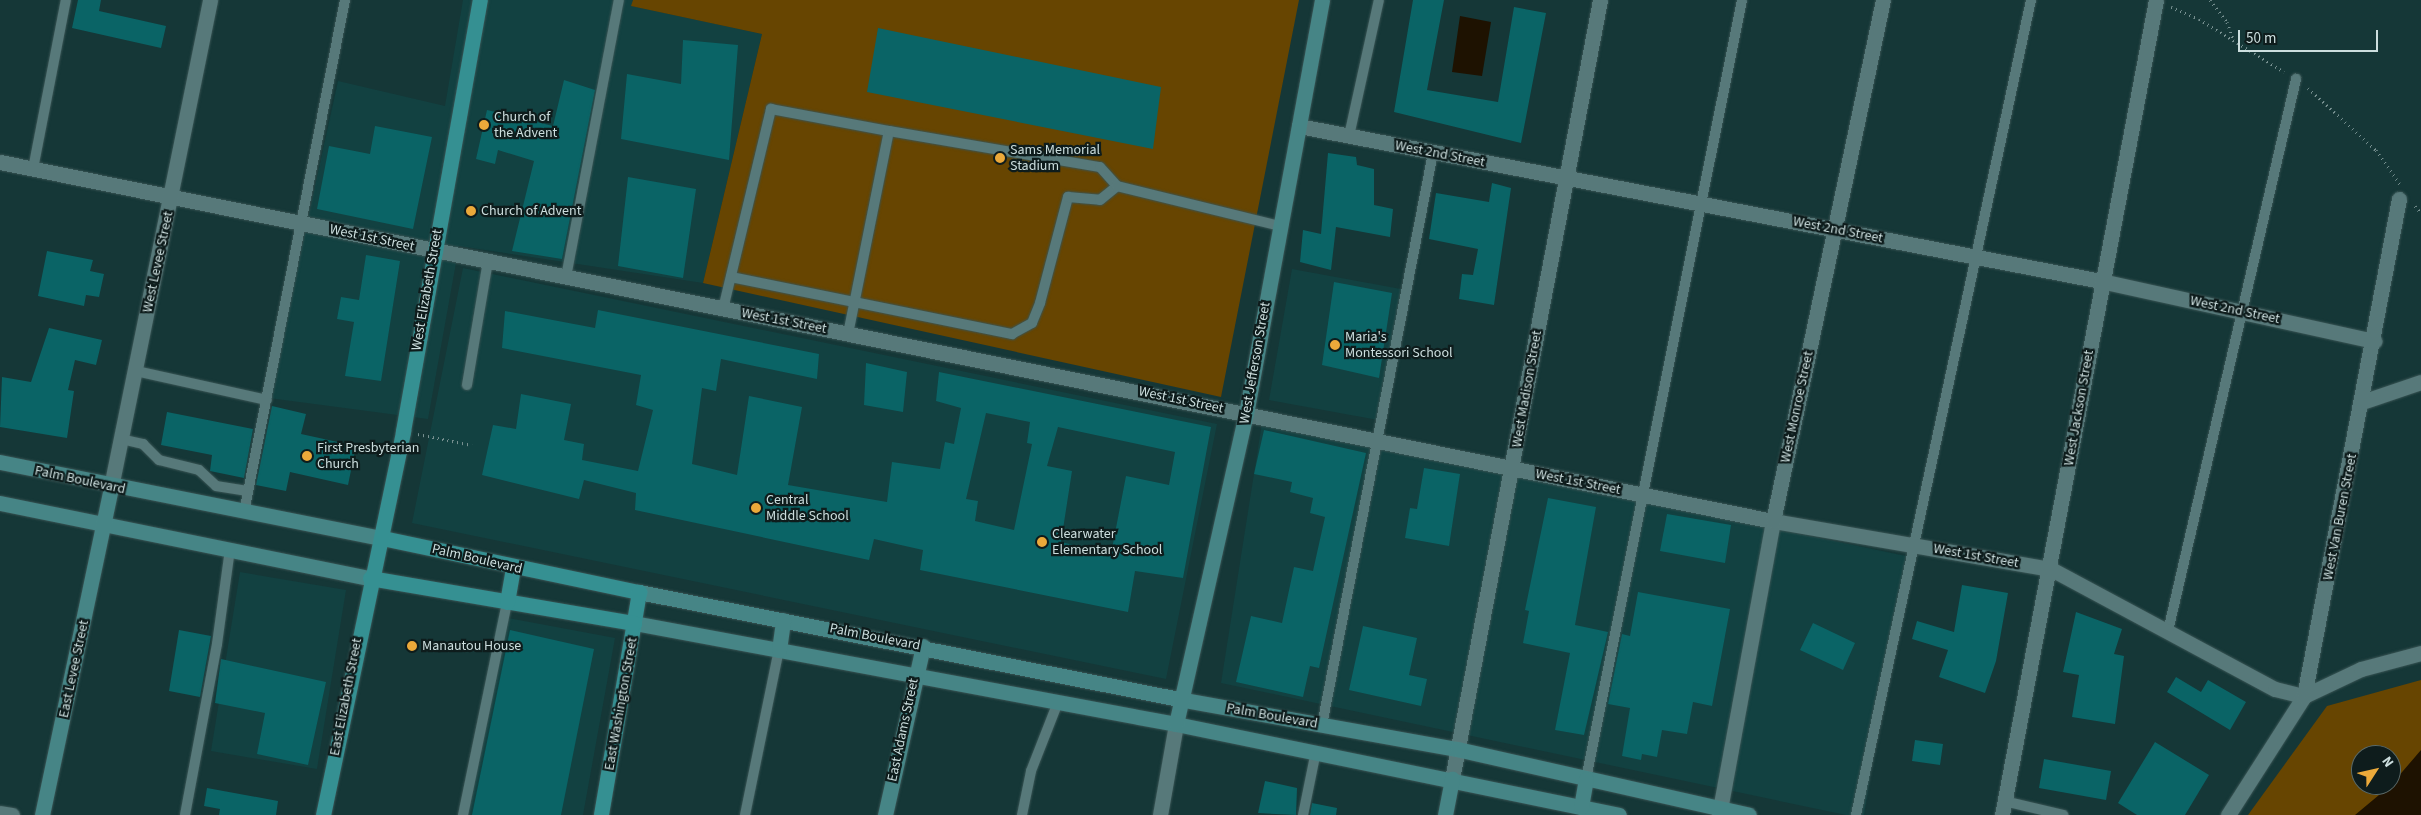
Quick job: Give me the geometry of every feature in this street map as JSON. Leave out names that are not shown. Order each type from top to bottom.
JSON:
[{"type":"main road","name":"West Elizabeth Street","points":[[370,578],[382,538],[403,431],[433,250],[480,0]]},
{"type":"main road","name":"West Jefferson Street","points":[[1176,724],[1184,700],[1246,414],[1322,0]]},
{"type":"main road","name":"Palm Boulevard","points":[[0,462],[111,487],[382,538],[514,567],[922,646],[1184,700],[1457,749],[1586,778],[1719,812],[1749,815]]},
{"type":"main road","name":"West Levee Street","points":[[105,524],[111,487]]},
{"type":"main road","name":"Palm Boulevard","points":[[0,503],[370,578],[634,623],[1176,724],[1452,778],[1580,811],[1619,815]]},
{"type":"main road","name":"East Levee Street","points":[[42,815],[105,524]]},
{"type":"main road","points":[[508,602],[514,567]]},
{"type":"main road","name":"East Elizabeth Street","points":[[323,815],[370,578]]},
{"type":"main road","name":"East Washington Street","points":[[602,815],[639,592]]},
{"type":"main road","points":[[779,650],[783,620]]},
{"type":"main road","name":"East Adams Street","points":[[885,815],[914,675],[922,646]]},
{"type":"main road","points":[[1445,815],[1452,778]]},
{"type":"main road","points":[[1580,811],[1586,778]]},
{"type":"street","name":"West Levee Street","points":[[111,487],[172,196],[210,0]]},
{"type":"street","name":"West Madison Street","points":[[1452,778],[1513,469],[1565,179],[1600,0]]},
{"type":"street","name":"West Monroe Street","points":[[1719,812],[1773,521],[1883,0]]},
{"type":"street","name":"West Jackson Street","points":[[2003,808],[2051,569],[2101,281],[2156,0]]},
{"type":"street","name":"West 2nd Street","points":[[1300,126],[1565,179],[2101,281],[2375,341]]},
{"type":"street","name":"West 1st Street","points":[[0,162],[1773,521],[2051,569],[2275,689],[2304,696]]},
{"type":"street","name":"West Van Buren Street","points":[[2228,815],[2304,696],[2375,341],[2399,199]]},
{"type":"street","points":[[2362,402],[2421,382]]},
{"type":"street","points":[[2304,696],[2361,669],[2421,654]]},
{"type":"street","points":[[1160,815],[1176,724]]},
{"type":"street","points":[[0,812],[12,815]]},
{"type":"lane","points":[[33,169],[66,0]]},
{"type":"lane","points":[[244,512],[304,223],[345,0]]},
{"type":"lane","points":[[566,277],[619,0]]},
{"type":"lane","points":[[1349,136],[1379,0]]},
{"type":"lane","points":[[1586,778],[1641,494],[1702,205],[1742,0]]},
{"type":"lane","points":[[1856,815],[1916,546],[2031,0]]},
{"type":"lane","points":[[2168,631],[2240,311],[2296,79]]},
{"type":"lane","points":[[723,308],[771,109],[889,131],[1100,166],[1117,186],[1280,226]]},
{"type":"lane","points":[[848,334],[889,131]]},
{"type":"lane","points":[[1322,725],[1433,153]]},
{"type":"lane","points":[[731,276],[855,300],[1012,334],[1032,323],[1040,303],[1068,197],[1100,200],[1117,186]]},
{"type":"lane","points":[[467,386],[488,261]]},
{"type":"lane","points":[[136,371],[267,400]]},
{"type":"lane","points":[[121,439],[143,444],[159,460],[199,470],[216,486],[248,491]]},
{"type":"lane","points":[[185,815],[217,644],[230,550]]},
{"type":"lane","points":[[463,815],[508,602]]},
{"type":"lane","points":[[745,815],[779,650]]},
{"type":"lane","points":[[1022,815],[1031,771],[1058,702]]},
{"type":"lane","points":[[1303,815],[1316,751]]},
{"type":"lane","points":[[2003,808],[2062,815]]},
{"type":"path","points":[[2210,0],[2227,22],[2234,42]]},
{"type":"path","points":[[403,431],[472,445]]},
{"type":"shaded area","points":[[463,0],[633,0],[632,6],[762,34],[703,283],[459,246],[428,419],[269,398],[338,81],[445,106]]},
{"type":"shaded area","name":"Sams Memorial Stadium","points":[[633,0],[1299,0],[1221,397],[703,283],[762,34],[631,6]]},
{"type":"shaded area","points":[[1460,16],[1491,22],[1482,76],[1452,72]]},
{"type":"shaded area","points":[[463,268],[1217,424],[1166,679],[412,523]]},
{"type":"shaded area","name":"Maria's Montessori School","points":[[1292,269],[1401,289],[1378,420],[1269,400]]},
{"type":"shaded area","points":[[1262,423],[1906,556],[1864,815],[1846,815],[1221,683]]},
{"type":"shaded area","points":[[240,572],[346,590],[317,769],[211,751]]},
{"type":"shaded area","points":[[498,616],[615,638],[583,815],[462,815]]},
{"type":"shaded area","points":[[2421,680],[2421,815],[2248,815],[2327,706]]},
{"type":"shaded area","points":[[2421,750],[2421,815],[2355,815],[2379,795],[2401,795],[2401,773]]},
{"type":"building","points":[[78,0],[101,0],[99,11],[166,26],[161,48],[72,28]]},
{"type":"building","points":[[1413,0],[1444,0],[1427,90],[1498,102],[1514,7],[1546,13],[1521,143],[1394,112]]},
{"type":"building","points":[[878,28],[1161,87],[1153,149],[867,92]]},
{"type":"building","points":[[683,40],[738,45],[729,160],[621,139],[627,74],[681,84]]},
{"type":"building","name":"Church of the Advent","points":[[564,80],[595,90],[562,259],[512,251],[534,161],[498,150],[495,164],[476,159],[487,110],[553,126]]},
{"type":"building","points":[[375,126],[432,137],[413,229],[317,209],[329,146],[370,154]]},
{"type":"building","points":[[1328,153],[1356,157],[1357,165],[1374,169],[1374,205],[1393,209],[1390,237],[1336,227],[1331,270],[1300,262],[1303,230],[1321,234]]},
{"type":"building","points":[[628,177],[696,189],[683,278],[618,266]]},
{"type":"building","points":[[1492,183],[1511,188],[1494,305],[1459,299],[1462,274],[1473,275],[1478,249],[1429,239],[1436,193],[1489,202]]},
{"type":"building","points":[[47,251],[93,260],[90,271],[104,274],[99,297],[86,295],[84,306],[38,296]]},
{"type":"building","points":[[366,255],[400,261],[381,381],[345,376],[354,322],[337,319],[341,297],[359,300]]},
{"type":"building","points":[[1334,282],[1392,293],[1379,378],[1322,365]]},
{"type":"building","points":[[598,310],[819,354],[817,379],[721,359],[716,391],[702,388],[692,464],[737,475],[749,396],[802,407],[788,485],[887,502],[892,462],[940,469],[945,442],[954,444],[961,408],[936,401],[939,372],[1211,427],[1183,578],[1135,571],[1128,612],[920,570],[923,550],[874,539],[869,560],[635,510],[636,493],[584,480],[579,499],[482,475],[493,425],[516,429],[521,394],[571,404],[564,440],[584,444],[582,460],[638,471],[653,410],[636,405],[641,375],[502,348],[505,311],[595,328]],"holes":[[[986,413],[1030,422],[1027,443],[1032,444],[1014,530],[975,521],[978,501],[966,499]],[[1058,427],[1175,452],[1169,485],[1126,476],[1111,554],[1061,542],[1072,471],[1047,466]]]},
{"type":"building","points":[[49,328],[102,340],[96,365],[75,360],[68,390],[74,391],[67,438],[0,427],[2,377],[31,382]]},
{"type":"building","points":[[866,363],[907,372],[903,412],[864,405]]},
{"type":"building","name":"First Presbyterian Church","points":[[272,406],[306,414],[301,434],[356,446],[348,485],[290,472],[286,491],[256,485]]},
{"type":"building","points":[[167,412],[253,429],[244,478],[210,471],[212,455],[161,445]]},
{"type":"building","points":[[1264,430],[1366,453],[1319,668],[1310,666],[1303,697],[1236,682],[1251,616],[1282,623],[1294,567],[1313,571],[1325,517],[1310,513],[1313,498],[1290,492],[1292,482],[1254,474]]},
{"type":"building","points":[[1424,468],[1460,474],[1449,546],[1405,538],[1410,508],[1417,509]]},
{"type":"building","points":[[1548,498],[1596,507],[1575,625],[1608,632],[1584,735],[1555,730],[1570,653],[1523,643],[1529,611],[1525,610]]},
{"type":"building","points":[[1667,514],[1731,525],[1725,563],[1660,551]]},
{"type":"building","points":[[1962,585],[2008,593],[1996,661],[1985,693],[1939,677],[1948,650],[1912,639],[1917,621],[1954,632]]},
{"type":"building","points":[[1638,592],[1730,609],[1712,706],[1693,702],[1687,734],[1662,730],[1657,757],[1642,754],[1641,760],[1622,756],[1630,708],[1608,704],[1622,634],[1630,636]]},
{"type":"building","points":[[2076,612],[2122,629],[2114,654],[2124,656],[2115,724],[2072,717],[2079,675],[2063,672]]},
{"type":"building","points":[[1813,623],[1855,643],[1843,670],[1800,650]]},
{"type":"building","points":[[1363,626],[1417,638],[1409,675],[1427,679],[1421,706],[1349,690]]},
{"type":"building","points":[[179,630],[211,636],[200,697],[169,691]]},
{"type":"building","points":[[510,630],[594,649],[561,815],[472,815]]},
{"type":"building","points":[[221,659],[326,682],[308,765],[257,754],[265,713],[215,703]]},
{"type":"building","points":[[2176,677],[2201,692],[2208,680],[2246,702],[2230,730],[2167,692]]},
{"type":"building","points":[[1915,740],[1943,744],[1940,765],[1912,761]]},
{"type":"building","points":[[2155,742],[2209,775],[2185,815],[2137,815],[2118,803]]},
{"type":"building","points":[[2044,759],[2111,771],[2106,800],[2039,788]]},
{"type":"building","points":[[1265,781],[1297,788],[1296,815],[1258,813]]},
{"type":"building","points":[[207,788],[278,801],[276,815],[219,815],[220,809],[204,806]]},
{"type":"building","points":[[1312,803],[1337,808],[1336,815],[1310,815]]},
{"type":"place","name":"Church of the Advent","points":[[484,125]]},
{"type":"place","name":"Sams Memorial Stadium","points":[[1000,158]]},
{"type":"place","name":"Church of Advent","points":[[471,211]]},
{"type":"place","name":"Maria's Montessori School","points":[[1335,345]]},
{"type":"place","name":"First Presbyterian Church","points":[[307,456]]},
{"type":"place","name":"Central Middle School","points":[[756,508]]},
{"type":"place","name":"Clearwater Elementary School","points":[[1042,542]]},
{"type":"place","name":"Manautou House","points":[[412,646]]}]
